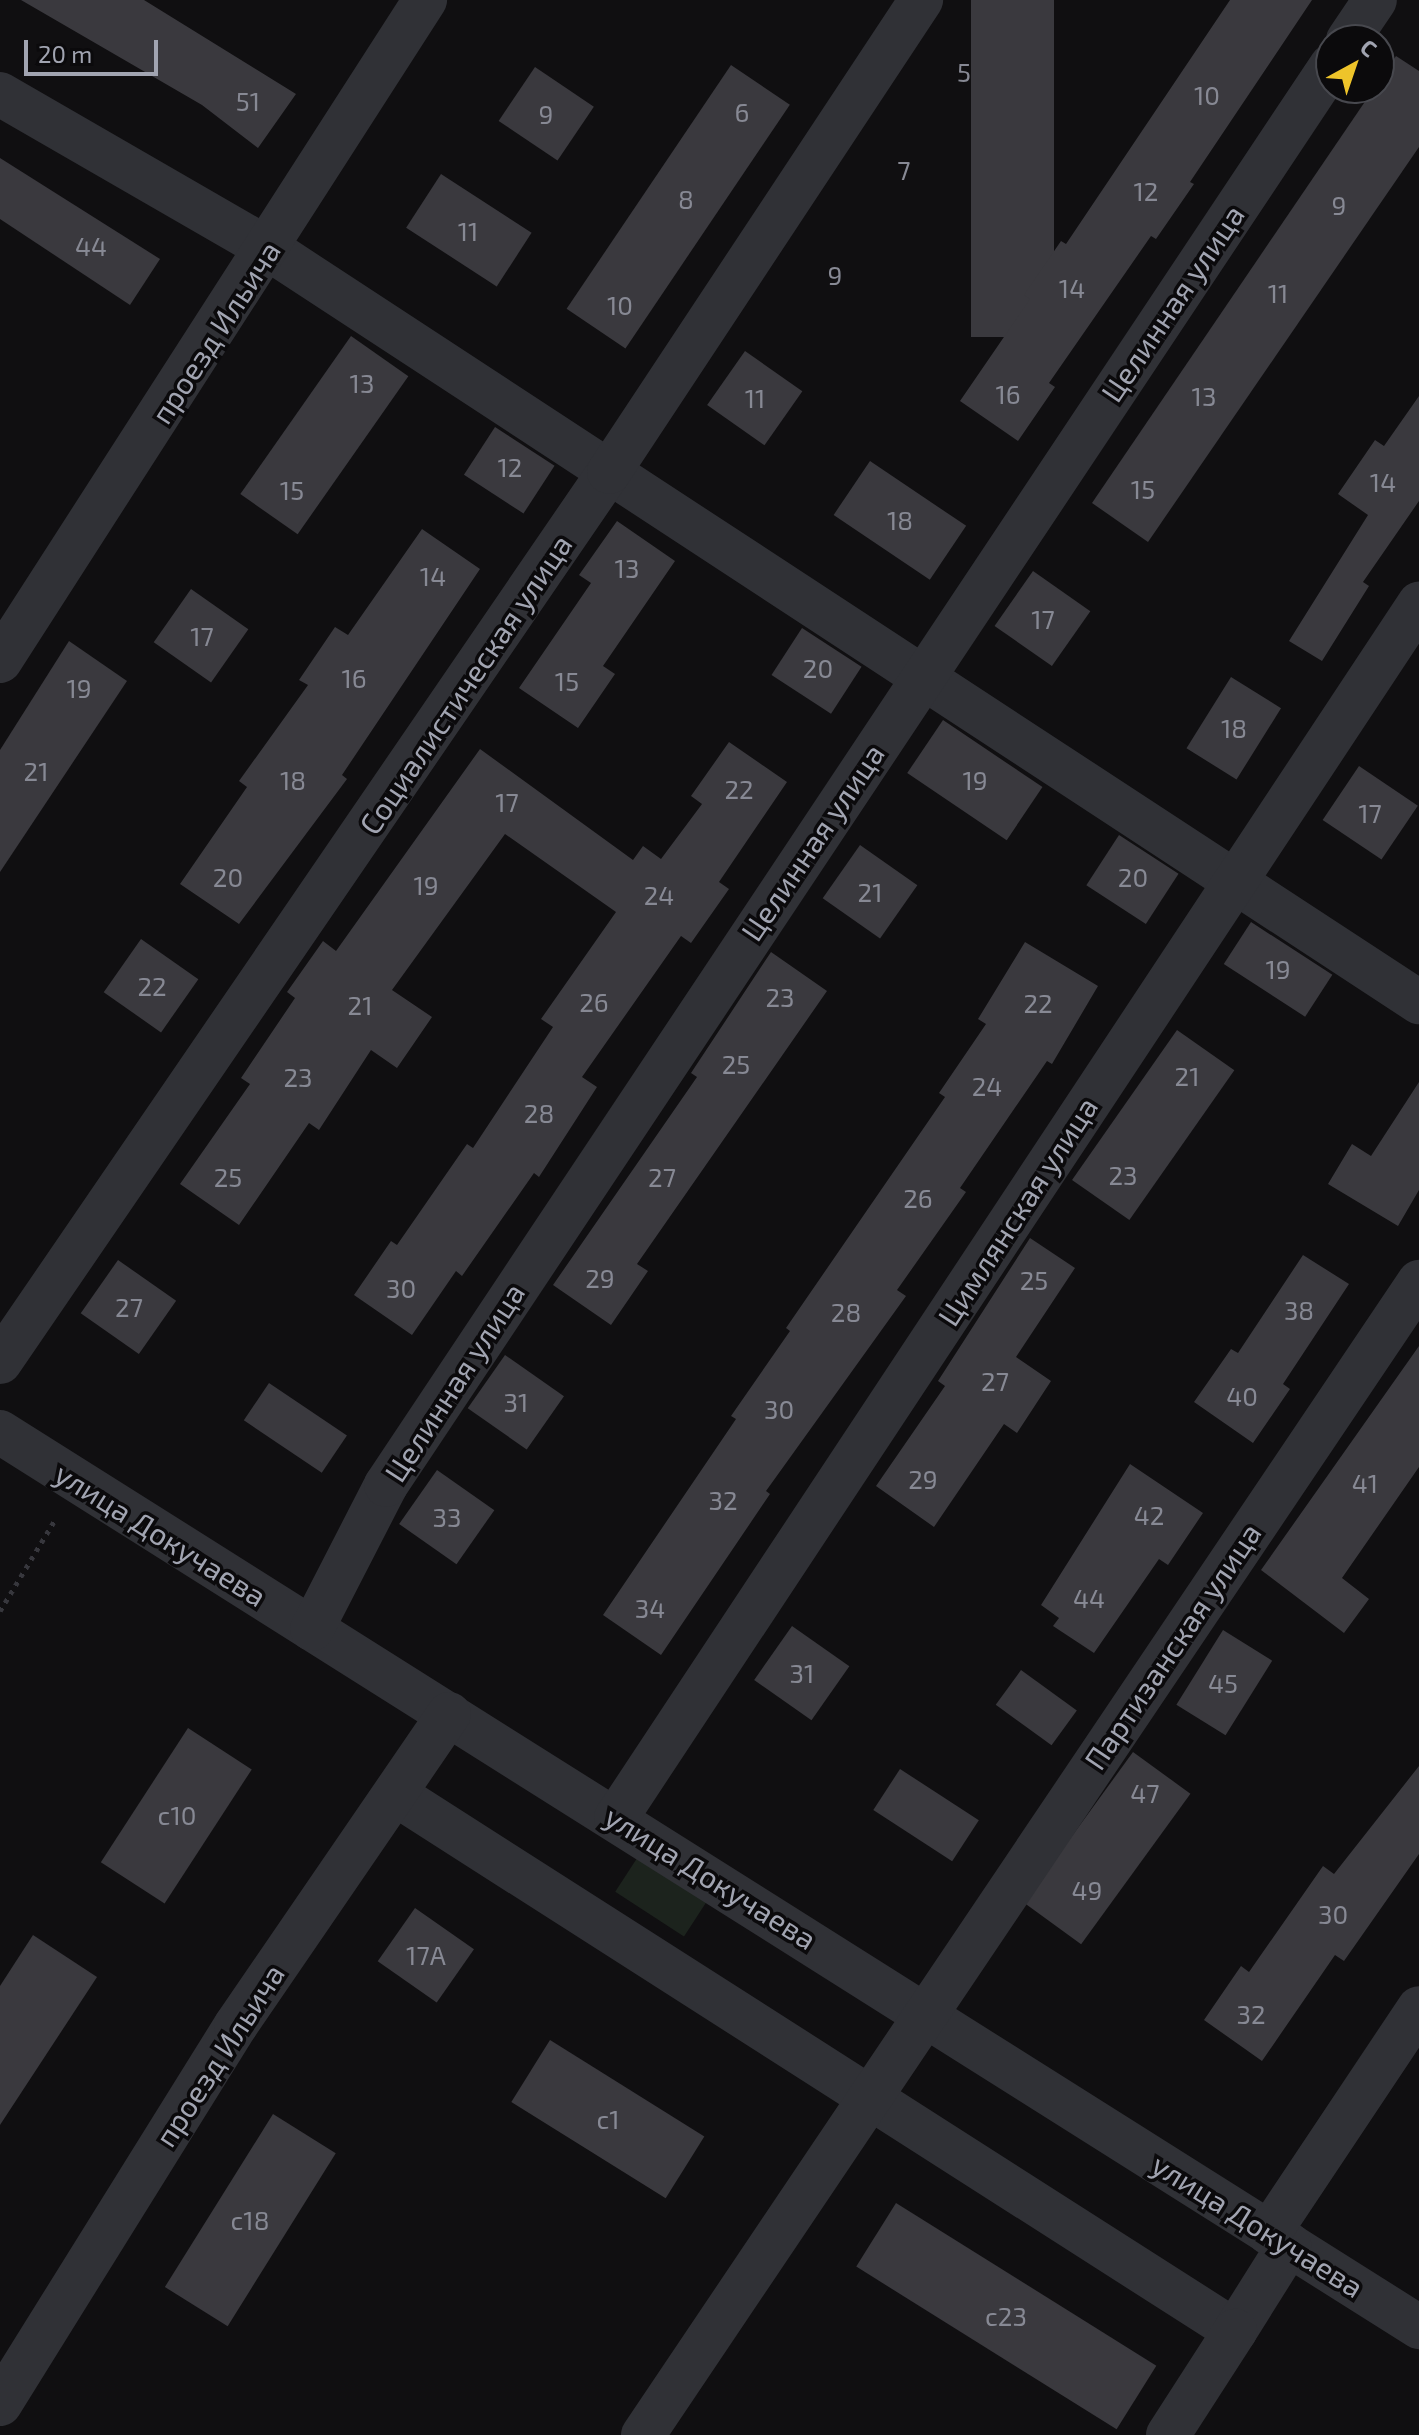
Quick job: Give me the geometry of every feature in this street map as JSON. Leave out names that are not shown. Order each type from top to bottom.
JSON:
[{"type":"street","name":"проезд Ильича","points":[[0,661],[269,249],[425,0]]},
{"type":"street","name":"Социалистическая улица","points":[[0,1362],[609,472],[921,0]]},
{"type":"street","points":[[1359,24],[1375,0]]},
{"type":"street","name":"Целинная улица","points":[[312,1629],[386,1485],[1315,90]]},
{"type":"street","points":[[0,94],[269,249],[1419,1002]]},
{"type":"street","name":"Цимлянская улица","points":[[616,1818],[1419,604]]},
{"type":"street","name":"Партизанская улица","points":[[925,2011],[1419,1282]]},
{"type":"street","name":"улица Докучаева","points":[[0,1432],[925,2011],[1419,2327]]},
{"type":"street","name":"проезд Ильича","points":[[0,2404],[236,2025],[449,1714]]},
{"type":"street","points":[[395,1794],[1235,2331]]},
{"type":"street","points":[[1168,2435],[1235,2331],[1279,2239],[1419,2008]]},
{"type":"street","points":[[643,2435],[925,2011]]},
{"type":"path","points":[[0,1611],[78,1481]]},
{"type":"shaded area","points":[[643,1849],[712,1894],[684,1936],[615,1892]]},
{"type":"building","points":[[21,0],[144,0],[296,94],[258,148],[202,105]]},
{"type":"building","points":[[971,0],[1054,0],[1054,337],[971,337]]},
{"type":"building","points":[[1230,0],[1312,0],[1190,182],[1194,184],[1156,239],[1151,236],[1049,383],[1055,387],[1018,441],[960,401],[1030,299],[1024,295],[1061,241],[1066,244]]},
{"type":"building","points":[[1395,57],[1419,71],[1419,147],[1148,542],[1092,503],[1363,104],[1395,104]]},
{"type":"building","points":[[731,65],[790,105],[625,348],[567,309]]},
{"type":"building","points":[[535,67],[594,107],[558,161],[499,121]]},
{"type":"building","points":[[0,158],[160,259],[130,305],[0,219]]},
{"type":"building","points":[[441,174],[532,233],[497,286],[406,228]]},
{"type":"building","points":[[351,336],[408,376],[298,534],[240,494]]},
{"type":"building","points":[[745,351],[802,391],[764,445],[707,405]]},
{"type":"building","points":[[1419,396],[1419,501],[1363,582],[1369,586],[1322,661],[1289,641],[1368,515],[1338,494],[1375,440],[1384,446]]},
{"type":"building","points":[[495,427],[555,466],[524,513],[464,475]]},
{"type":"building","points":[[870,461],[966,526],[930,580],[834,515]]},
{"type":"building","points":[[617,521],[675,561],[603,666],[615,674],[578,728],[519,688],[591,583],[579,575]]},
{"type":"building","points":[[422,529],[480,569],[342,775],[347,779],[239,924],[180,884],[247,787],[239,781],[308,685],[299,680],[335,627],[348,635]]},
{"type":"building","points":[[1033,571],[1090,611],[1052,666],[995,626]]},
{"type":"building","points":[[191,589],[248,629],[211,682],[154,642]]},
{"type":"building","points":[[802,628],[862,667],[831,714],[772,675]]},
{"type":"building","points":[[69,641],[127,681],[0,872],[0,750]]},
{"type":"building","points":[[1231,677],[1281,708],[1237,780],[1186,748]]},
{"type":"building","points":[[943,720],[1042,787],[1007,840],[907,773]]},
{"type":"building","points":[[729,742],[787,782],[719,882],[729,889],[691,943],[681,936],[582,1077],[597,1087],[539,1177],[534,1173],[462,1276],[456,1271],[412,1335],[354,1295],[391,1241],[397,1245],[467,1144],[473,1148],[553,1027],[541,1019],[616,912],[505,834],[392,990],[432,1017],[397,1068],[371,1050],[319,1130],[309,1123],[239,1225],[180,1184],[250,1084],[241,1078],[295,998],[287,992],[323,941],[336,951],[480,749],[633,860],[643,846],[661,859],[702,804],[691,796]]},
{"type":"building","points":[[1359,766],[1418,806],[1382,860],[1323,820]]},
{"type":"building","points":[[1119,835],[1179,874],[1146,924],[1086,885]]},
{"type":"building","points":[[860,845],[917,885],[880,938],[823,898]]},
{"type":"building","points":[[1251,922],[1332,975],[1305,1017],[1224,964]]},
{"type":"building","points":[[141,939],[198,979],[161,1032],[104,992]]},
{"type":"building","points":[[1025,942],[1098,986],[1052,1064],[1047,1061],[960,1188],[966,1192],[897,1290],[906,1296],[766,1491],[770,1494],[661,1655],[603,1615],[736,1419],[731,1416],[790,1331],[786,1328],[945,1097],[939,1093],[986,1024],[978,1019]]},
{"type":"building","points":[[771,952],[827,991],[637,1264],[648,1271],[611,1325],[553,1285],[697,1077],[691,1073]]},
{"type":"building","points":[[1177,1030],[1234,1070],[1129,1220],[1072,1180]]},
{"type":"building","points":[[1419,1082],[1419,1190],[1398,1226],[1328,1184],[1352,1144],[1371,1156]]},
{"type":"building","points":[[1030,1238],[1075,1268],[1016,1357],[1051,1381],[1017,1433],[1004,1424],[934,1527],[876,1486],[945,1386],[938,1381]]},
{"type":"building","points":[[1303,1255],[1349,1284],[1283,1384],[1290,1389],[1253,1443],[1194,1402],[1231,1349],[1238,1353]]},
{"type":"building","points":[[118,1260],[176,1301],[139,1354],[81,1313]]},
{"type":"building","points":[[1419,1346],[1419,1467],[1342,1578],[1369,1599],[1344,1633],[1261,1570]]},
{"type":"building","points":[[505,1355],[564,1396],[527,1450],[468,1408]]},
{"type":"building","points":[[269,1383],[347,1436],[322,1473],[244,1420]]},
{"type":"building","points":[[1130,1464],[1203,1513],[1168,1565],[1159,1559],[1094,1653],[1053,1626],[1059,1618],[1041,1605]]},
{"type":"building","points":[[437,1470],[494,1510],[456,1564],[399,1524]]},
{"type":"building","points":[[792,1626],[849,1666],[811,1720],[754,1680]]},
{"type":"building","points":[[1223,1630],[1272,1661],[1226,1735],[1176,1705]]},
{"type":"building","points":[[1021,1670],[1077,1711],[1052,1745],[996,1705]]},
{"type":"building","points":[[188,1728],[252,1769],[165,1904],[101,1862]]},
{"type":"building","points":[[1133,1752],[1190,1794],[1081,1944],[1024,1902]]},
{"type":"building","points":[[1419,1766],[1419,1854],[1344,1961],[1335,1955],[1262,2061],[1204,2020],[1241,1966],[1249,1972],[1323,1866],[1334,1874]]},
{"type":"building","points":[[900,1769],[979,1820],[952,1861],[873,1810]]},
{"type":"building","points":[[415,1908],[474,1949],[437,2003],[378,1961]]},
{"type":"building","points":[[33,1935],[97,1977],[0,2125],[0,1986]]},
{"type":"building","points":[[550,2040],[704,2136],[666,2198],[511,2102]]},
{"type":"building","points":[[273,2114],[336,2153],[228,2326],[165,2287]]},
{"type":"building","points":[[896,2203],[1156,2366],[1117,2429],[856,2267]]}]
